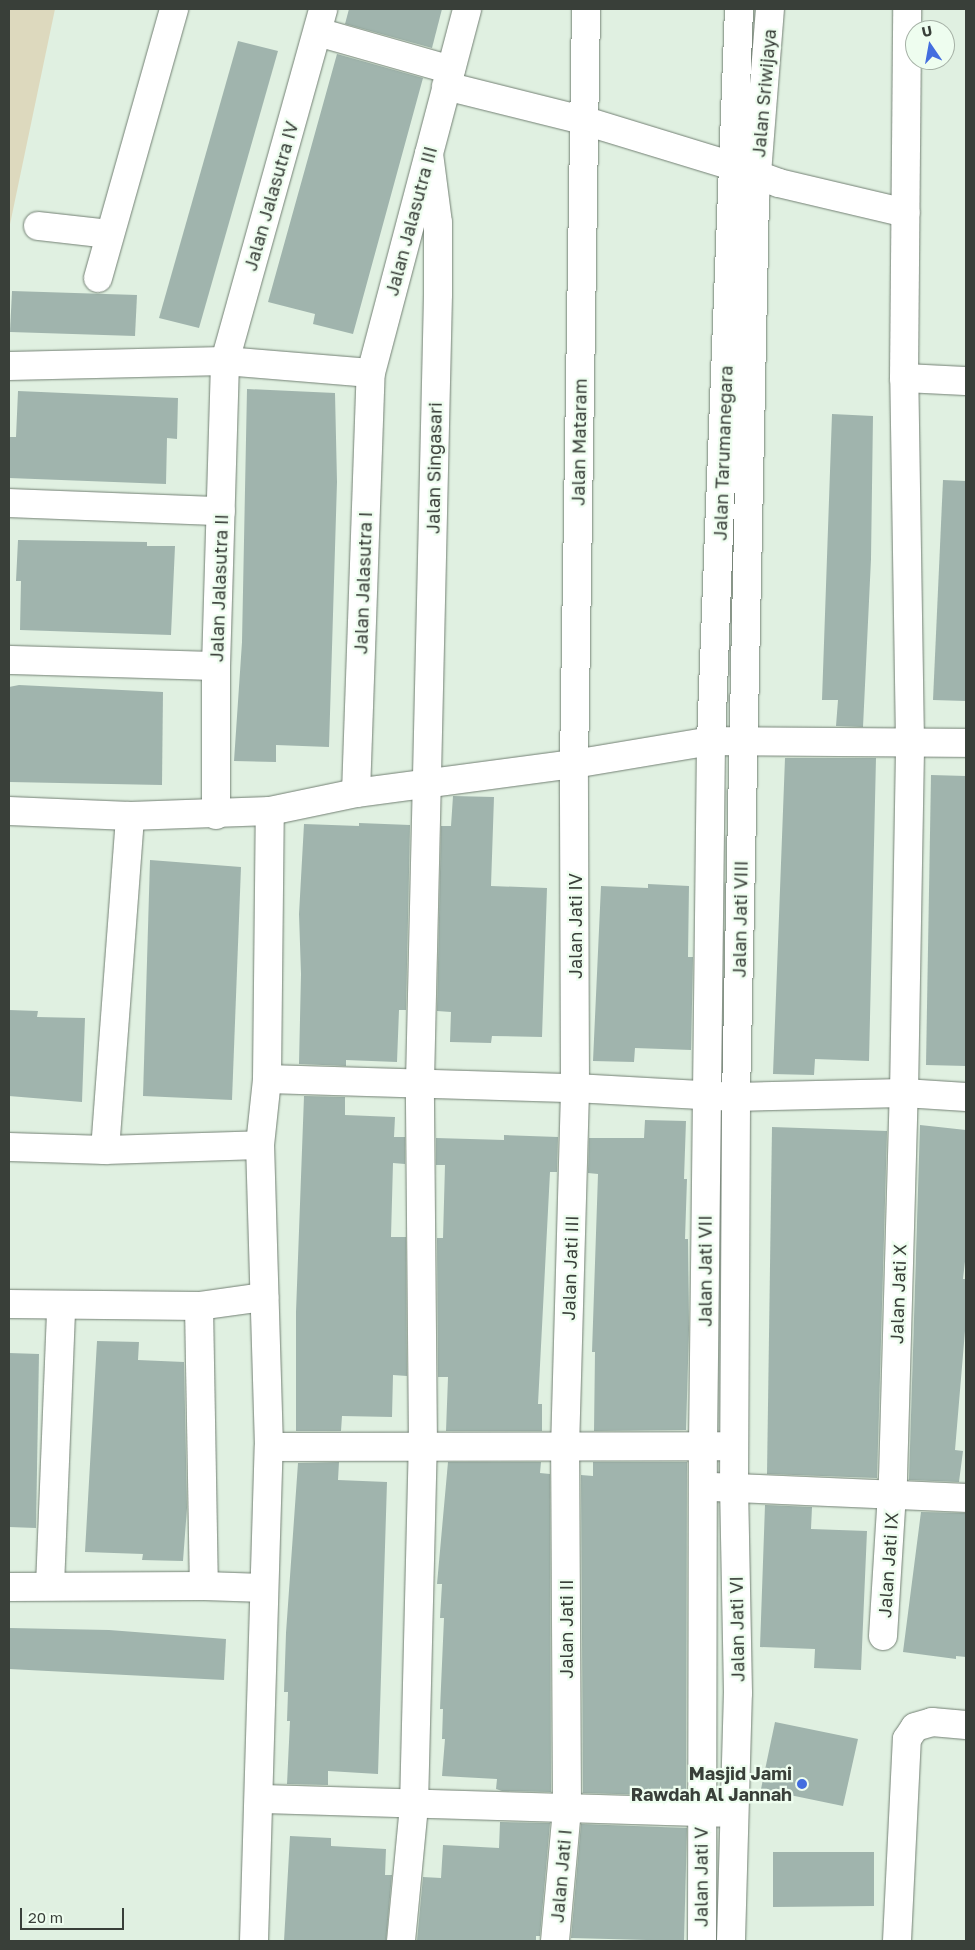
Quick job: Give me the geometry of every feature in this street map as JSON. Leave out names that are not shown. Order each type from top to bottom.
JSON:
[{"type":"street","points":[[98,278],[174,9]]},
{"type":"street","name":"Jalan Jalasutra III","points":[[372,373],[467,9]]},
{"type":"street","name":"Jalan Mataram","points":[[574,764],[582,120],[586,9]]},
{"type":"street","name":"Jalan Sriwijaya","points":[[732,166],[740,9]]},
{"type":"street","name":"Jalan Sriwijaya","points":[[757,176],[770,9]]},
{"type":"street","name":"Jalan Jati X","points":[[892,1494],[904,1093],[910,744],[904,378],[907,9]]},
{"type":"street","points":[[320,20],[449,78],[732,166],[757,176],[906,213]]},
{"type":"street","name":"Jalan Jalasutra IV","points":[[225,361],[320,20]]},
{"type":"street","name":"Jalan Singasari","points":[[401,1941],[414,1806],[424,1448],[420,1082],[438,276],[438,223],[429,154]]},
{"type":"street","name":"Jalan Tarumanegara","points":[[711,741],[732,166]]},
{"type":"street","name":"Jalan Tarumanegara","points":[[744,742],[757,176]]},
{"type":"street","points":[[38,226],[110,234]]},
{"type":"street","points":[[9,366],[225,361],[372,373]]},
{"type":"street","name":"Jalan Jalasutra II","points":[[216,815],[216,666],[225,361]]},
{"type":"street","name":"Jalan Jalasutra I","points":[[356,793],[372,373]]},
{"type":"street","points":[[904,378],[966,381]]},
{"type":"street","points":[[9,503],[221,511]]},
{"type":"street","points":[[9,660],[216,666]]},
{"type":"street","points":[[9,811],[130,816],[216,815],[270,811],[356,793],[574,764],[711,741],[966,743]]},
{"type":"street","name":"Jalan Jati VIII","points":[[706,1095],[711,741]]},
{"type":"street","name":"Jalan Jati VIII","points":[[736,1097],[744,742]]},
{"type":"street","name":"Jalan Jati IV","points":[[574,764],[575,1088]]},
{"type":"street","points":[[254,1941],[260,1799],[268,1447],[260,1146],[267,1079],[270,811]]},
{"type":"street","points":[[105,1150],[130,816]]},
{"type":"street","points":[[267,1079],[420,1082],[736,1097],[904,1093],[966,1097]]},
{"type":"street","name":"Jalan Jati III","points":[[565,1449],[575,1088]]},
{"type":"street","name":"Jalan Jati VII","points":[[703,1446],[706,1095]]},
{"type":"street","name":"Jalan Jati VII","points":[[736,1097],[736,1446]]},
{"type":"street","points":[[9,1147],[105,1150],[260,1146]]},
{"type":"street","points":[[9,1304],[61,1307],[199,1306],[264,1297]]},
{"type":"street","points":[[199,1306],[204,1586]]},
{"type":"street","points":[[50,1586],[61,1307]]},
{"type":"street","name":"Jalan Jati VI","points":[[701,1813],[703,1446]]},
{"type":"street","points":[[268,1447],[565,1449],[736,1446]]},
{"type":"street","name":"Jalan Jati VI","points":[[735,1813],[738,1693],[734,1488],[736,1446]]},
{"type":"street","name":"Jalan Jati II","points":[[565,1449],[567,1810]]},
{"type":"street","points":[[704,1487],[966,1498]]},
{"type":"street","name":"Jalan Jati IX","points":[[883,1636],[892,1494]]},
{"type":"street","points":[[9,1587],[204,1586],[264,1588]]},
{"type":"street","points":[[897,1941],[907,1739],[915,1726],[932,1722],[966,1725]]},
{"type":"street","points":[[260,1799],[414,1806],[735,1813]]},
{"type":"street","name":"Jalan Jati I","points":[[555,1941],[567,1810]]},
{"type":"street","name":"Jalan Jati V","points":[[701,1813],[702,1941]]},
{"type":"street","name":"Jalan Jati V","points":[[731,1941],[735,1813]]},
{"type":"shaded area","points":[[9,9],[55,9],[9,229]]},
{"type":"building","points":[[349,9],[442,9],[432,48],[345,24]]},
{"type":"building","points":[[238,41],[278,51],[199,328],[159,318]]},
{"type":"building","points":[[337,54],[423,78],[353,334],[313,324],[315,314],[268,302]]},
{"type":"building","points":[[12,291],[137,295],[135,336],[10,332]]},
{"type":"building","points":[[247,389],[335,393],[337,482],[329,747],[276,745],[276,762],[234,761],[242,642]]},
{"type":"building","points":[[18,391],[178,398],[177,439],[167,438],[166,484],[9,478],[9,437],[16,437]]},
{"type":"building","points":[[832,414],[873,416],[871,559],[863,727],[836,726],[838,700],[822,700]]},
{"type":"building","points":[[943,480],[966,481],[966,701],[933,700]]},
{"type":"building","points":[[18,540],[147,542],[147,546],[175,546],[171,635],[20,630],[21,581],[16,581]]},
{"type":"building","points":[[19,685],[163,692],[162,785],[9,782],[9,687]]},
{"type":"building","points":[[785,758],[876,758],[869,1061],[815,1059],[814,1075],[773,1074]]},
{"type":"building","points":[[931,775],[966,776],[966,1066],[926,1065]]},
{"type":"building","points":[[453,796],[494,797],[491,886],[547,888],[542,1037],[492,1036],[491,1043],[450,1042],[451,1012],[437,1011],[441,826],[451,826]]},
{"type":"building","points":[[359,823],[410,825],[406,1010],[399,1010],[397,1062],[346,1060],[346,1066],[299,1064],[301,974],[299,914],[304,824],[359,826]]},
{"type":"building","points":[[150,860],[241,867],[232,1100],[143,1096]]},
{"type":"building","points":[[648,884],[689,886],[688,957],[693,957],[691,1050],[635,1048],[634,1062],[593,1061],[601,886],[648,888]]},
{"type":"building","points":[[9,1010],[38,1011],[37,1017],[85,1018],[82,1102],[9,1096]]},
{"type":"building","points":[[304,1096],[345,1097],[345,1115],[395,1117],[394,1137],[405,1137],[405,1164],[393,1163],[391,1237],[406,1237],[407,1376],[393,1375],[392,1417],[342,1416],[341,1431],[296,1431],[296,1312]]},
{"type":"building","points":[[645,1120],[686,1121],[684,1179],[687,1179],[685,1239],[688,1239],[689,1329],[686,1430],[594,1431],[595,1352],[592,1352],[598,1174],[588,1173],[589,1138],[644,1138]]},
{"type":"building","points":[[920,1125],[966,1130],[966,1253],[963,1279],[966,1279],[966,1319],[955,1450],[963,1451],[959,1482],[909,1480]]},
{"type":"building","points":[[772,1127],[887,1131],[877,1478],[767,1474]]},
{"type":"building","points":[[504,1135],[558,1137],[557,1172],[550,1172],[538,1404],[542,1404],[542,1431],[446,1431],[448,1377],[438,1377],[437,1238],[443,1238],[445,1165],[436,1165],[436,1138],[504,1140]]},
{"type":"building","points":[[97,1341],[139,1342],[138,1360],[184,1362],[187,1508],[183,1561],[142,1560],[143,1554],[85,1552]]},
{"type":"building","points":[[9,1353],[39,1354],[36,1528],[9,1527]]},
{"type":"building","points":[[339,1462],[338,1480],[387,1482],[378,1774],[328,1771],[328,1785],[287,1784],[290,1721],[287,1721],[288,1692],[284,1692],[286,1633],[298,1463]]},
{"type":"building","points":[[448,1462],[541,1462],[540,1473],[550,1474],[551,1792],[502,1791],[496,1789],[497,1779],[442,1776],[445,1739],[442,1739],[443,1709],[440,1709],[444,1618],[440,1618],[442,1584],[437,1584]]},
{"type":"building","points":[[593,1462],[687,1462],[686,1796],[583,1793],[581,1475],[593,1476]]},
{"type":"building","points":[[765,1505],[812,1507],[811,1529],[867,1531],[861,1670],[814,1668],[815,1649],[760,1647]]},
{"type":"building","points":[[921,1512],[966,1513],[966,1657],[956,1656],[956,1659],[903,1652]]},
{"type":"building","points":[[10,1628],[109,1630],[226,1639],[224,1680],[9,1669]]},
{"type":"building","points":[[775,1722],[858,1739],[843,1806],[761,1789]]},
{"type":"building","points":[[500,1822],[550,1823],[540,1936],[536,1936],[536,1941],[417,1941],[423,1877],[441,1878],[443,1845],[499,1848]]},
{"type":"building","points":[[581,1824],[687,1828],[684,1941],[571,1938]]},
{"type":"building","points":[[290,1836],[331,1838],[331,1846],[386,1849],[385,1875],[392,1875],[386,1941],[284,1941]]},
{"type":"building","points":[[773,1852],[874,1852],[874,1906],[773,1907]]},
{"type":"place","name":"Masjid Jami Rawdah Al Jannah","points":[[802,1784]]}]
